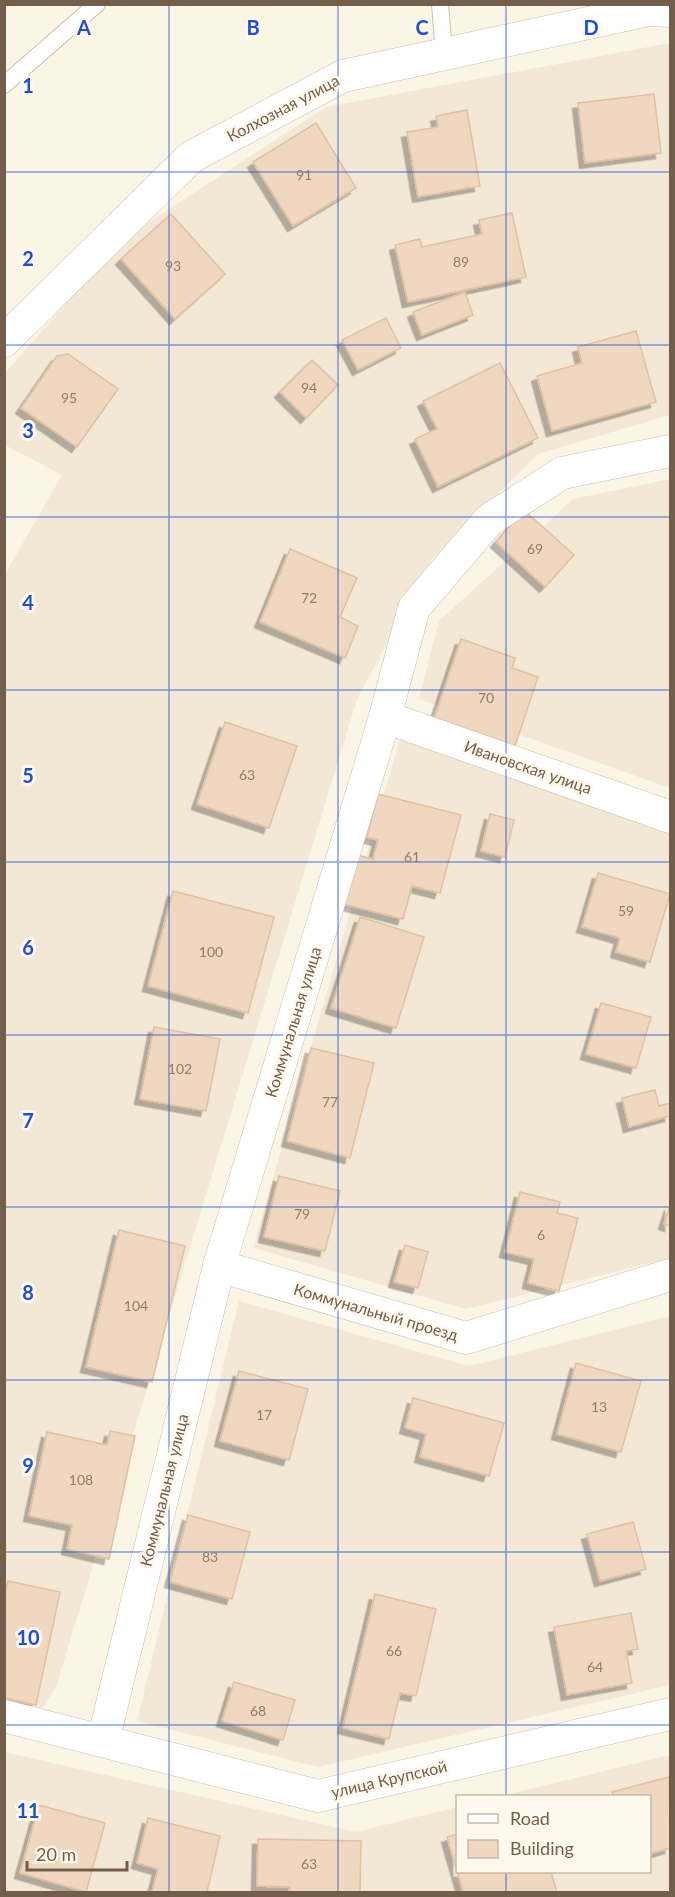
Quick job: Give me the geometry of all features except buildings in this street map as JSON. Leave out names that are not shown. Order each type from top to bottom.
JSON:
[{"type":"street","name":"Колхозная улица","points":[[4,341],[191,157],[343,76],[656,8]]},
{"type":"street","name":"Коммунальная улица","points":[[103,1741],[219,1266],[385,717],[414,608],[489,520],[562,473],[670,451]]},
{"type":"street","name":"Ивановская улица","points":[[385,717],[670,817]]},
{"type":"street","name":"Коммунальный проезд","points":[[219,1266],[466,1338],[670,1275]]},
{"type":"street","name":"улица Крупской","points":[[4,1716],[318,1796],[670,1714]]},
{"type":"lane","points":[[4,85],[12,72],[97,4]]},
{"type":"lane","points":[[440,4],[444,54]]},
{"type":"shaded area","points":[[670,43],[670,415],[538,454],[433,558],[357,699],[56,1687],[42,1708],[5,1699],[4,576],[62,475],[5,445],[5,373],[123,239],[326,107]]},
{"type":"shaded area","points":[[670,479],[670,788],[419,699],[439,621],[573,499]]},
{"type":"shaded area","points":[[402,732],[670,829],[670,1258],[466,1309],[253,1248]]},
{"type":"shaded area","points":[[239,1301],[469,1366],[670,1316],[670,1685],[318,1767],[137,1721]]},
{"type":"shaded area","points":[[4,1752],[356,1832],[456,1807],[456,1873],[651,1873],[651,1795],[505,1795],[670,1755],[670,1892],[5,1892]]}]
